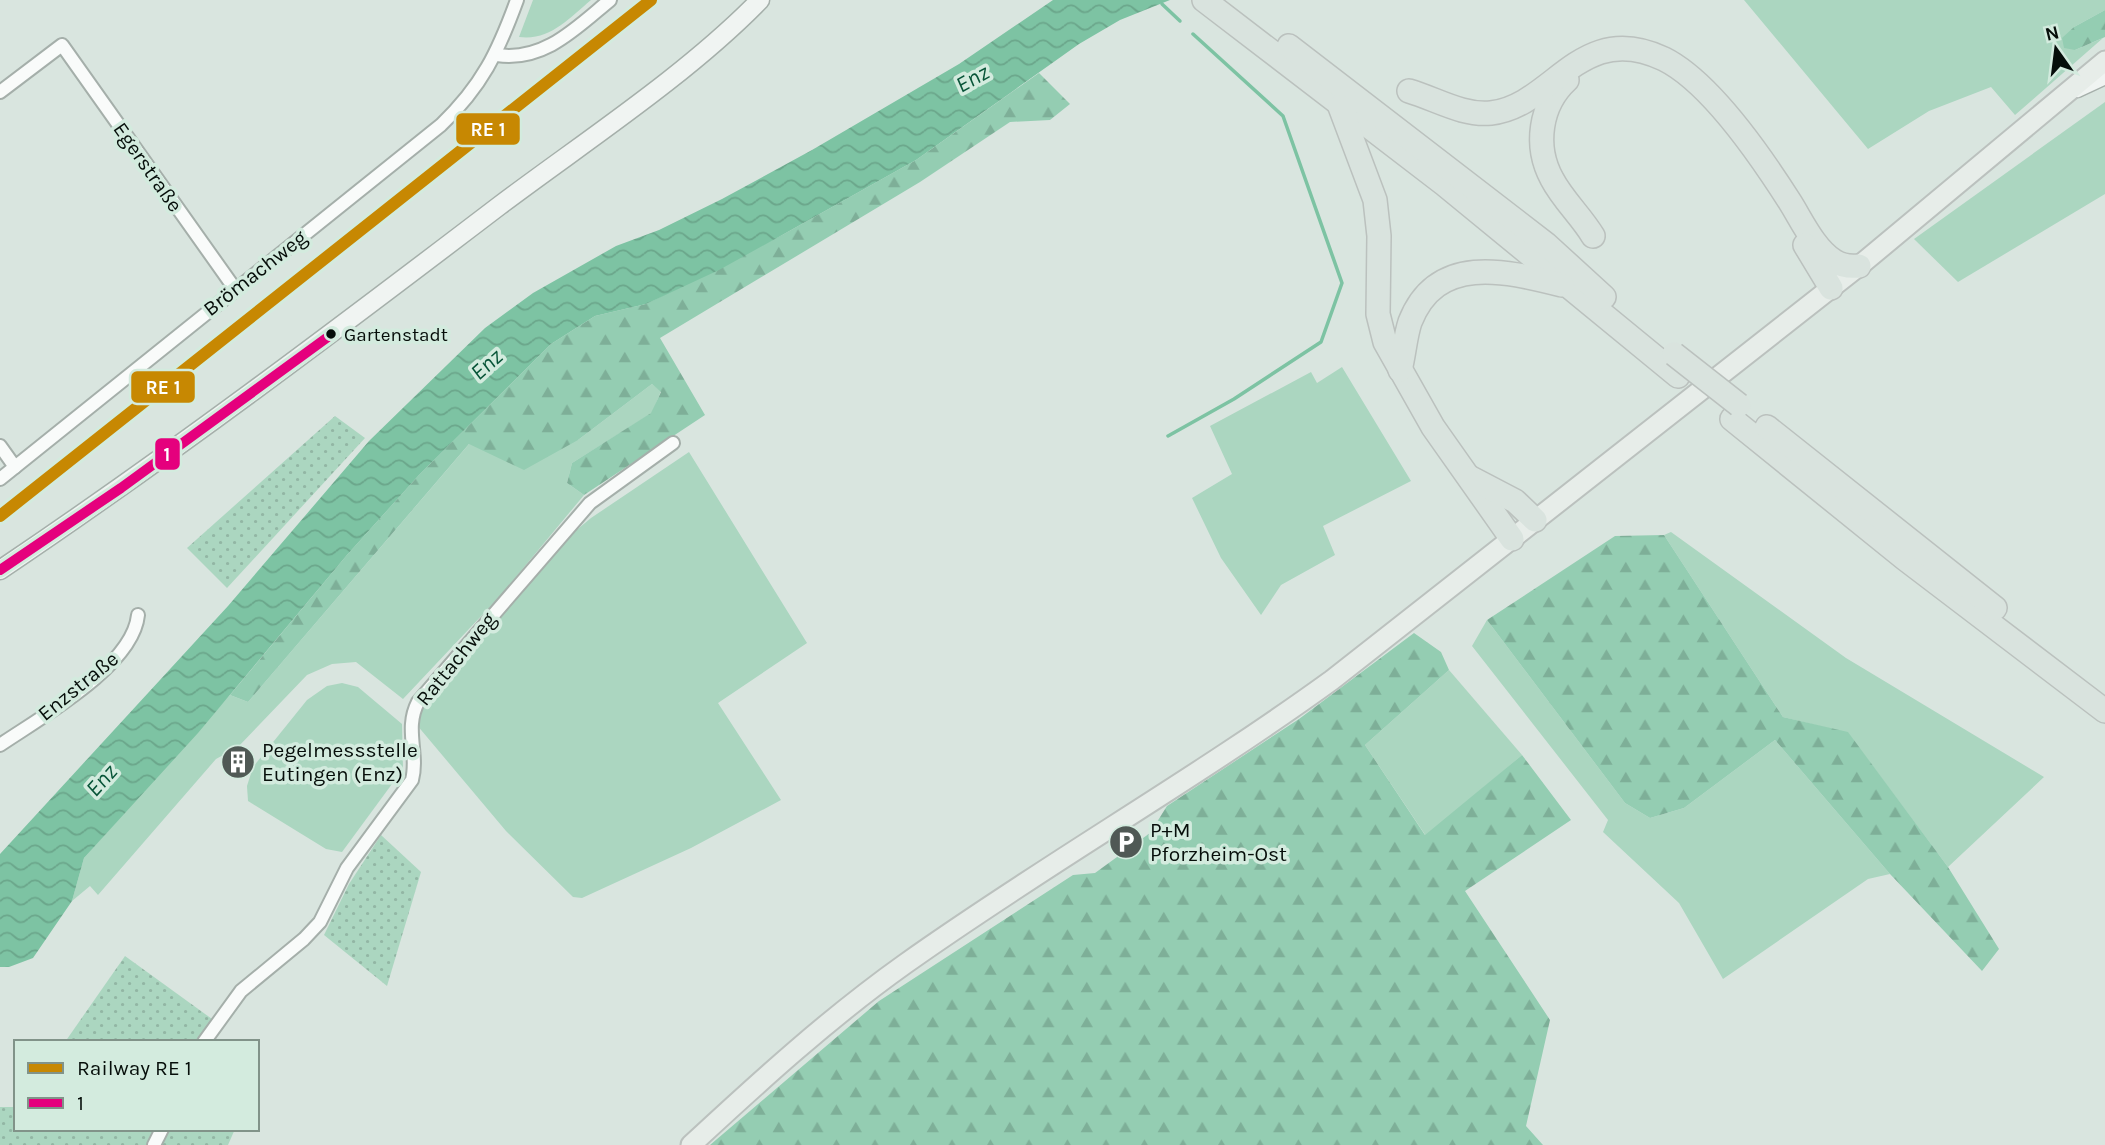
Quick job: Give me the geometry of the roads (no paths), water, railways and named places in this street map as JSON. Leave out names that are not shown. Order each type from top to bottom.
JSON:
[{"type":"highway","points":[[1204,0],[1286,52],[1546,244],[1676,365]]},
{"type":"highway","points":[[1228,0],[1286,52],[1340,107],[1444,184],[1569,287],[1676,365],[2105,694]]},
{"type":"highway","points":[[1409,91],[1461,110],[1492,113],[1520,103],[1572,64],[1593,54],[1625,50],[1663,58],[1682,70],[1710,96],[1778,184],[1819,247],[1846,267],[1859,266]]},
{"type":"highway","points":[[1593,236],[1550,177],[1542,142],[1546,109],[1560,87],[1580,71],[1607,61],[1638,61],[1669,74],[1705,107],[1755,168],[1831,288]]},
{"type":"highway","points":[[1340,107],[1375,200],[1379,236],[1378,314],[1385,342],[1464,475],[1512,539]]},
{"type":"highway","points":[[1400,370],[1410,322],[1424,298],[1444,280],[1491,270],[1516,273],[1569,287]]},
{"type":"highway","points":[[1735,412],[1904,558],[2105,711]]},
{"type":"highway","points":[[1464,475],[1542,515]]},
{"type":"main road","points":[[691,1145],[800,1047],[884,979],[1303,701],[1859,266],[2105,61]]},
{"type":"street","name":"Brömachweg","points":[[0,479],[441,125],[469,97],[497,55],[517,0]]},
{"type":"street","points":[[497,55],[520,57],[543,50],[610,0]]},
{"type":"street","points":[[0,570],[121,488],[368,306],[667,80],[760,0]]},
{"type":"street","name":"Egerstraße","points":[[0,92],[62,45],[235,289]]},
{"type":"street","points":[[2064,94],[2105,75]]},
{"type":"street","name":"Rattachweg","points":[[205,1040],[241,991],[304,939],[320,922],[347,868],[412,780],[415,767],[410,723],[418,702],[590,503],[673,443]]},
{"type":"street","points":[[0,446],[15,467]]},
{"type":"street","name":"Enzstraße","points":[[0,746],[115,661],[137,629],[138,615]]},
{"type":"water","name":"Enz","points":[[1053,0],[1170,0],[1120,20],[1079,44],[916,160],[784,234],[719,270],[646,304],[595,316],[551,344],[419,475],[347,555],[198,733],[84,858],[72,901],[33,958],[9,967],[0,967],[0,854],[228,606],[369,441],[485,328],[533,293],[616,246],[659,230],[812,150],[959,64]]},
{"type":"waterway","points":[[1162,4],[1180,21]]},
{"type":"waterway","points":[[1168,436],[1234,399],[1321,342],[1342,283],[1283,116],[1193,34]]},
{"type":"place","name":"Gartenstadt","points":[[331,334]]},
{"type":"place","name":"Pegelmessstelle Eutingen (Enz)","points":[[238,762]]},
{"type":"place","name":"P+M Pforzheim-Ost","points":[[1126,842]]}]
